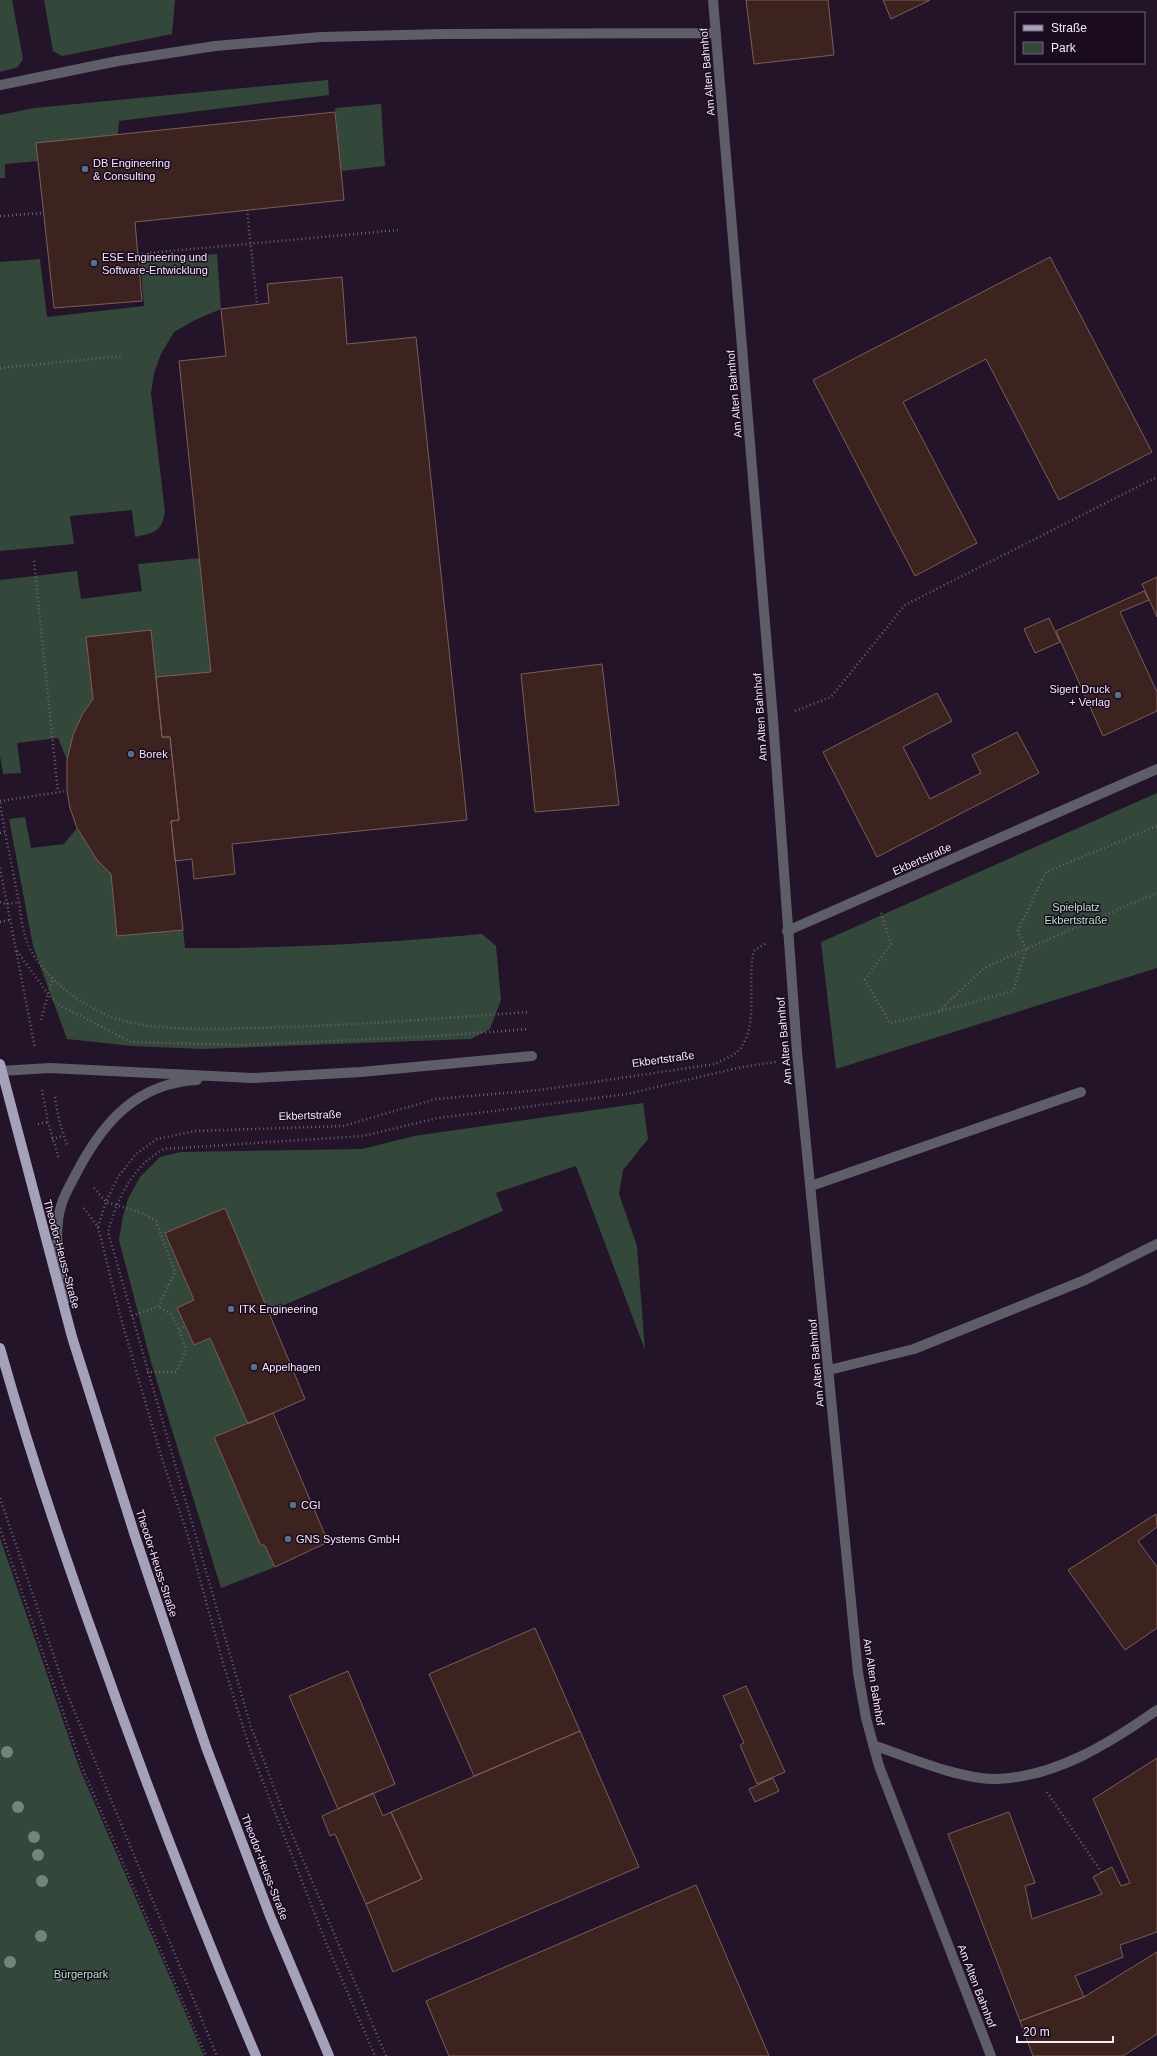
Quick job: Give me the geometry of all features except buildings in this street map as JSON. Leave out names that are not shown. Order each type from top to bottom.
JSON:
[{"type":"main road","name":"Theodor-Heuss-Straße","points":[[0,1069],[72,1337],[132,1528],[194,1714],[270,1916],[329,2056]]},
{"type":"main road","points":[[0,1348],[64,1554],[130,1740],[202,1929],[256,2056]]},
{"type":"street","name":"Am Alten Bahnhof","points":[[713,0],[772,719],[787,931],[798,1059],[858,1673],[866,1718],[879,1766],[991,2056]]},
{"type":"street","points":[[0,85],[118,61],[207,47],[321,37],[474,34],[716,33]]},
{"type":"street","name":"Ekbertstraße","points":[[787,931],[1157,769]]},
{"type":"street","points":[[72,1337],[57,1241],[60,1206],[89,1149],[119,1113],[131,1102],[151,1090],[171,1083],[361,1072],[532,1056]]},
{"type":"street","points":[[0,1069],[39,1068],[252,1078]]},
{"type":"street","points":[[811,1186],[970,1132],[1081,1092]]},
{"type":"street","points":[[829,1370],[914,1349],[1085,1280],[1157,1244]]},
{"type":"street","points":[[873,1745],[964,1774],[996,1779],[1040,1772],[1063,1766],[1134,1726],[1157,1710]]},
{"type":"path","points":[[247,210],[257,304]]},
{"type":"path","points":[[0,216],[44,213]]},
{"type":"path","points":[[138,254],[398,230]]},
{"type":"path","points":[[0,368],[123,356]]},
{"type":"path","points":[[772,719],[831,697],[905,605],[1157,477]]},
{"type":"path","points":[[34,562],[58,792]]},
{"type":"path","points":[[67,791],[0,802],[5,832],[30,948],[53,977],[76,999],[107,1015],[141,1025],[210,1029],[299,1027],[528,1012]]},
{"type":"path","points":[[875,893],[891,944],[865,980],[890,1023],[938,1012],[1013,991],[1026,949],[1018,931],[1046,872],[1157,826]]},
{"type":"path","points":[[0,833],[5,832]]},
{"type":"path","points":[[0,868],[48,1122]]},
{"type":"path","points":[[938,1012],[984,968],[1157,893]]},
{"type":"path","points":[[0,902],[6,904],[19,902]]},
{"type":"path","points":[[0,922],[10,920]]},
{"type":"path","name":"Ekbertstraße","points":[[375,2056],[327,1946],[249,1746],[188,1536],[162,1459],[126,1337],[98,1228],[106,1202],[118,1177],[136,1154],[157,1139],[195,1131],[343,1126],[436,1099],[540,1090],[715,1064],[739,1050],[750,1029],[750,965],[754,951],[787,931]]},
{"type":"path","points":[[16,949],[48,994],[59,1005],[131,1042],[243,1045],[438,1036],[529,1029]]},
{"type":"path","points":[[41,1020],[53,977]]},
{"type":"path","points":[[386,2056],[295,1842],[251,1728],[203,1555],[147,1372],[108,1232],[115,1206],[140,1168],[150,1157],[164,1149],[364,1136],[438,1118],[627,1094],[742,1067],[798,1059]]},
{"type":"path","points":[[56,1097],[63,1136],[69,1151]]},
{"type":"path","points":[[52,1139],[63,1136]]},
{"type":"path","points":[[91,1185],[106,1202],[142,1213],[156,1222],[175,1272],[158,1307]]},
{"type":"path","points":[[131,1316],[158,1307],[170,1313],[179,1329],[186,1350],[176,1372],[147,1372]]},
{"type":"path","points":[[179,1329],[186,1326]]},
{"type":"path","points":[[0,1498],[64,1686],[217,2056]]},
{"type":"path","points":[[0,1528],[82,1767],[206,2056]]},
{"type":"path","points":[[1040,1772],[1047,1791],[1102,1872]]},
{"type":"green space","points":[[0,0],[12,0],[23,59],[18,67],[0,72]]},
{"type":"green space","points":[[44,0],[175,0],[172,34],[62,56],[53,51]]},
{"type":"green space","points":[[328,80],[329,95],[119,121],[118,135],[39,161],[5,164],[5,178],[0,178],[0,115],[34,108]]},
{"type":"green space","points":[[381,104],[385,166],[341,171],[335,108]]},
{"type":"green space","points":[[217,254],[221,309],[195,320],[174,332],[161,354],[154,373],[151,393],[165,512],[159,528],[152,532],[135,537],[132,510],[70,516],[74,544],[0,551],[0,262],[40,259],[47,317],[144,306],[140,260]]},
{"type":"green space","points":[[200,558],[211,672],[156,677],[151,631],[93,699],[82,715],[73,735],[67,760],[58,738],[17,743],[21,773],[3,774],[0,756],[0,580],[77,571],[81,599],[142,591],[138,564]]},
{"type":"green space","name":"Spielplatz Ekbertstraße","points":[[1157,793],[1157,968],[836,1069],[821,942]]},
{"type":"green space","points":[[25,817],[31,848],[64,844],[77,828],[97,860],[111,874],[118,936],[183,930],[185,948],[259,948],[334,945],[482,934],[496,946],[501,1000],[490,1029],[471,1039],[202,1049],[132,1046],[67,1039],[33,946],[9,819]]},
{"type":"green space","points":[[643,1103],[648,1139],[623,1170],[619,1194],[637,1246],[645,1350],[576,1166],[496,1193],[503,1211],[268,1312],[225,1208],[165,1233],[194,1300],[177,1308],[194,1345],[210,1338],[248,1424],[214,1437],[260,1544],[265,1546],[275,1567],[221,1588],[151,1362],[119,1240],[123,1216],[128,1199],[140,1177],[160,1157],[181,1152],[362,1149],[414,1136]]},
{"type":"green space","name":"Bürgerpark","points":[[0,1538],[79,1767],[204,2056],[0,2056]]},
{"type":"place","name":"DB Engineering & Consulting","points":[[85,169]]},
{"type":"place","name":"ESE Engineering und Software-Entwicklung","points":[[94,263]]},
{"type":"place","name":"Sigert Druck + Verlag","points":[[1118,695]]},
{"type":"place","name":"Borek","points":[[131,754]]},
{"type":"place","name":"ITK Engineering","points":[[231,1309]]},
{"type":"place","name":"Appelhagen","points":[[254,1367]]},
{"type":"place","name":"CGI","points":[[293,1505]]},
{"type":"place","name":"GNS Systems GmbH","points":[[288,1539]]}]
